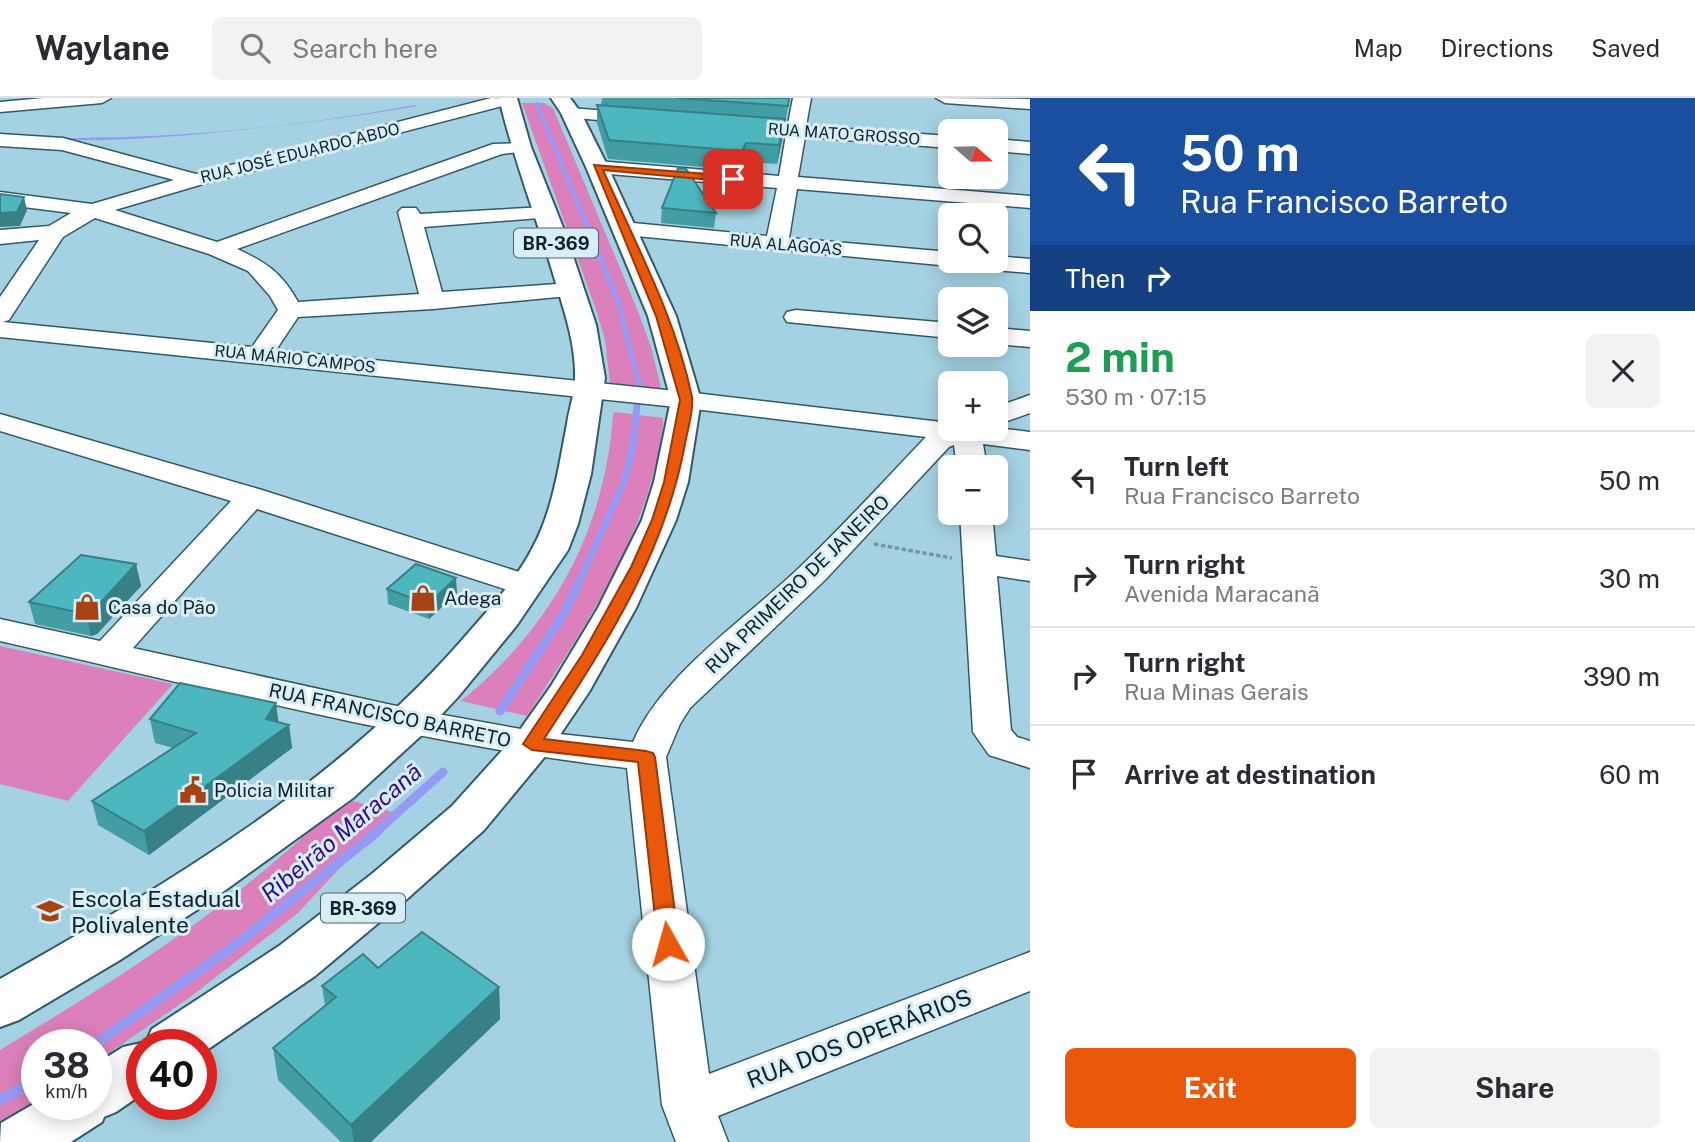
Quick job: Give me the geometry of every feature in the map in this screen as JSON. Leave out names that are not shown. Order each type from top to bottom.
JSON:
[{"type":"main road","points":[[521,99],[549,98]]},
{"type":"main road","name":"BR-369","points":[[0,1005],[102,946],[192,889],[337,786],[411,722],[443,688],[526,585],[550,550],[561,524],[602,391],[583,325],[521,147],[521,99]]},
{"type":"main road","name":"BR-369","points":[[195,1029],[297,961],[390,886],[468,818],[532,744],[590,655],[639,567],[659,520],[671,482],[677,400],[662,316],[615,231],[597,167],[566,106]]},
{"type":"main road","points":[[22,1142],[57,1120]]},
{"type":"street","points":[[0,107],[102,98]]},
{"type":"street","points":[[777,244],[802,98]]},
{"type":"street","points":[[949,119],[945,98],[1030,104]]},
{"type":"street","name":"RUA JOSÉ EDUARDO ABDO","points":[[93,211],[449,110],[521,99]]},
{"type":"street","points":[[422,102],[449,110]]},
{"type":"street","points":[[566,106],[663,120]]},
{"type":"street","name":"RUA MATO GROSSO","points":[[716,124],[938,141]]},
{"type":"street","points":[[0,140],[63,144],[196,180]]},
{"type":"street","points":[[1008,146],[1030,148]]},
{"type":"street","points":[[217,249],[500,149],[521,147]]},
{"type":"street","points":[[597,167],[1030,202]]},
{"type":"street","points":[[0,198],[93,211],[217,249],[256,266],[281,293],[290,310]]},
{"type":"street","points":[[0,315],[56,231],[58,205]]},
{"type":"street","points":[[0,237],[56,231],[93,211]]},
{"type":"street","points":[[433,302],[410,216],[545,213]]},
{"type":"street","name":"RUA ALAGOAS","points":[[615,231],[938,258]]},
{"type":"street","points":[[1008,264],[1030,266]]},
{"type":"street","points":[[290,310],[433,302],[571,290]]},
{"type":"street","points":[[260,355],[290,310]]},
{"type":"street","points":[[796,317],[938,330]]},
{"type":"street","name":"RUA MÁRIO CAMPOS","points":[[0,329],[602,391],[938,429]]},
{"type":"street","points":[[1008,337],[1030,339]]},
{"type":"street","points":[[1008,412],[1030,403]]},
{"type":"street","points":[[0,422],[251,496],[526,585]]},
{"type":"street","name":"RUA MÁRIO CAMPOS","points":[[1008,439],[1030,442]]},
{"type":"street","name":"RUA PRIMEIRO DE JANEIRO","points":[[646,757],[661,722],[677,699],[727,656],[939,441]]},
{"type":"street","points":[[109,653],[251,496]]},
{"type":"street","points":[[977,525],[992,732],[1013,748]]},
{"type":"street","points":[[980,563],[1030,571]]},
{"type":"street","name":"RUA FRANCISCO BARRETO","points":[[0,630],[411,722],[532,744],[646,757]]},
{"type":"street","points":[[646,757],[695,1124]]},
{"type":"street","name":"RUA DOS OPERÁRIOS","points":[[695,1124],[1030,971]]},
{"type":"path","points":[[576,234],[615,231]]},
{"type":"path","points":[[846,538],[980,563]]},
{"type":"shaded area","points":[[522,103],[544,103],[553,108],[638,311],[651,347],[661,388],[620,387],[610,383],[605,340],[596,310]]},
{"type":"shaded area","points":[[615,412],[663,418],[663,424],[656,464],[645,502],[612,577],[527,716],[461,701],[522,641],[547,609],[568,574],[599,498]]},
{"type":"shaded area","points":[[0,646],[173,684],[68,801],[0,784]]},
{"type":"shaded area","points":[[343,798],[392,812],[298,913],[189,998],[144,1029],[126,1029],[126,1041],[112,1051],[112,1029],[34,1029],[180,934],[265,870]]},
{"type":"shaded area","points":[[21,1037],[21,1112],[0,1124],[0,1050]]},
{"type":"water","points":[[418,106],[313,122],[271,127],[156,138],[62,140],[0,136],[156,136],[260,128]]},
{"type":"building","points":[[677,98],[789,98],[788,106]]},
{"type":"building","points":[[597,105],[785,119],[779,145],[746,143],[742,151],[609,140]]},
{"type":"building","points":[[678,168],[686,169],[716,213],[662,208]]},
{"type":"building","points":[[0,194],[24,197],[17,212],[0,213]]},
{"type":"building","points":[[81,555],[136,564],[92,612],[86,614],[29,602]]},
{"type":"building","points":[[416,564],[456,578],[428,604],[387,589]]},
{"type":"building","points":[[180,683],[276,703],[266,719],[289,725],[144,831],[92,801],[196,733],[150,719]]},
{"type":"building","points":[[422,932],[499,987],[351,1125],[273,1048],[336,997],[322,986],[363,954],[378,968]]},
{"type":"waterway","name":"Ribeirão Maracanã","points":[[537,104],[587,226]]},
{"type":"waterway","name":"Ribeirão Maracanã","points":[[586,224],[618,301],[639,384]]},
{"type":"waterway","name":"Ribeirão Maracanã","points":[[578,584],[624,482],[633,446],[639,384]]},
{"type":"waterway","name":"Ribeirão Maracanã","points":[[500,711],[563,615],[579,582]]},
{"type":"waterway","name":"Ribeirão Maracanã","points":[[376,832],[443,772]]},
{"type":"waterway","name":"Ribeirão Maracanã","points":[[112,1032],[230,949],[378,831]]},
{"type":"waterway","name":"Ribeirão Maracanã","points":[[0,1100],[21,1089]]},
{"type":"place","name":"Adega","points":[[423,598]]},
{"type":"place","name":"Casa do Pão","points":[[87,607]]},
{"type":"place","name":"Policia Militar","points":[[193,790]]},
{"type":"place","name":"Escola Estadual Polivalente","points":[[50,911]]},
{"type":"route","points":[[668,944],[646,757],[532,744],[568,692],[639,567],[659,520],[671,482],[686,400],[662,316],[597,167],[733,179]]}]
